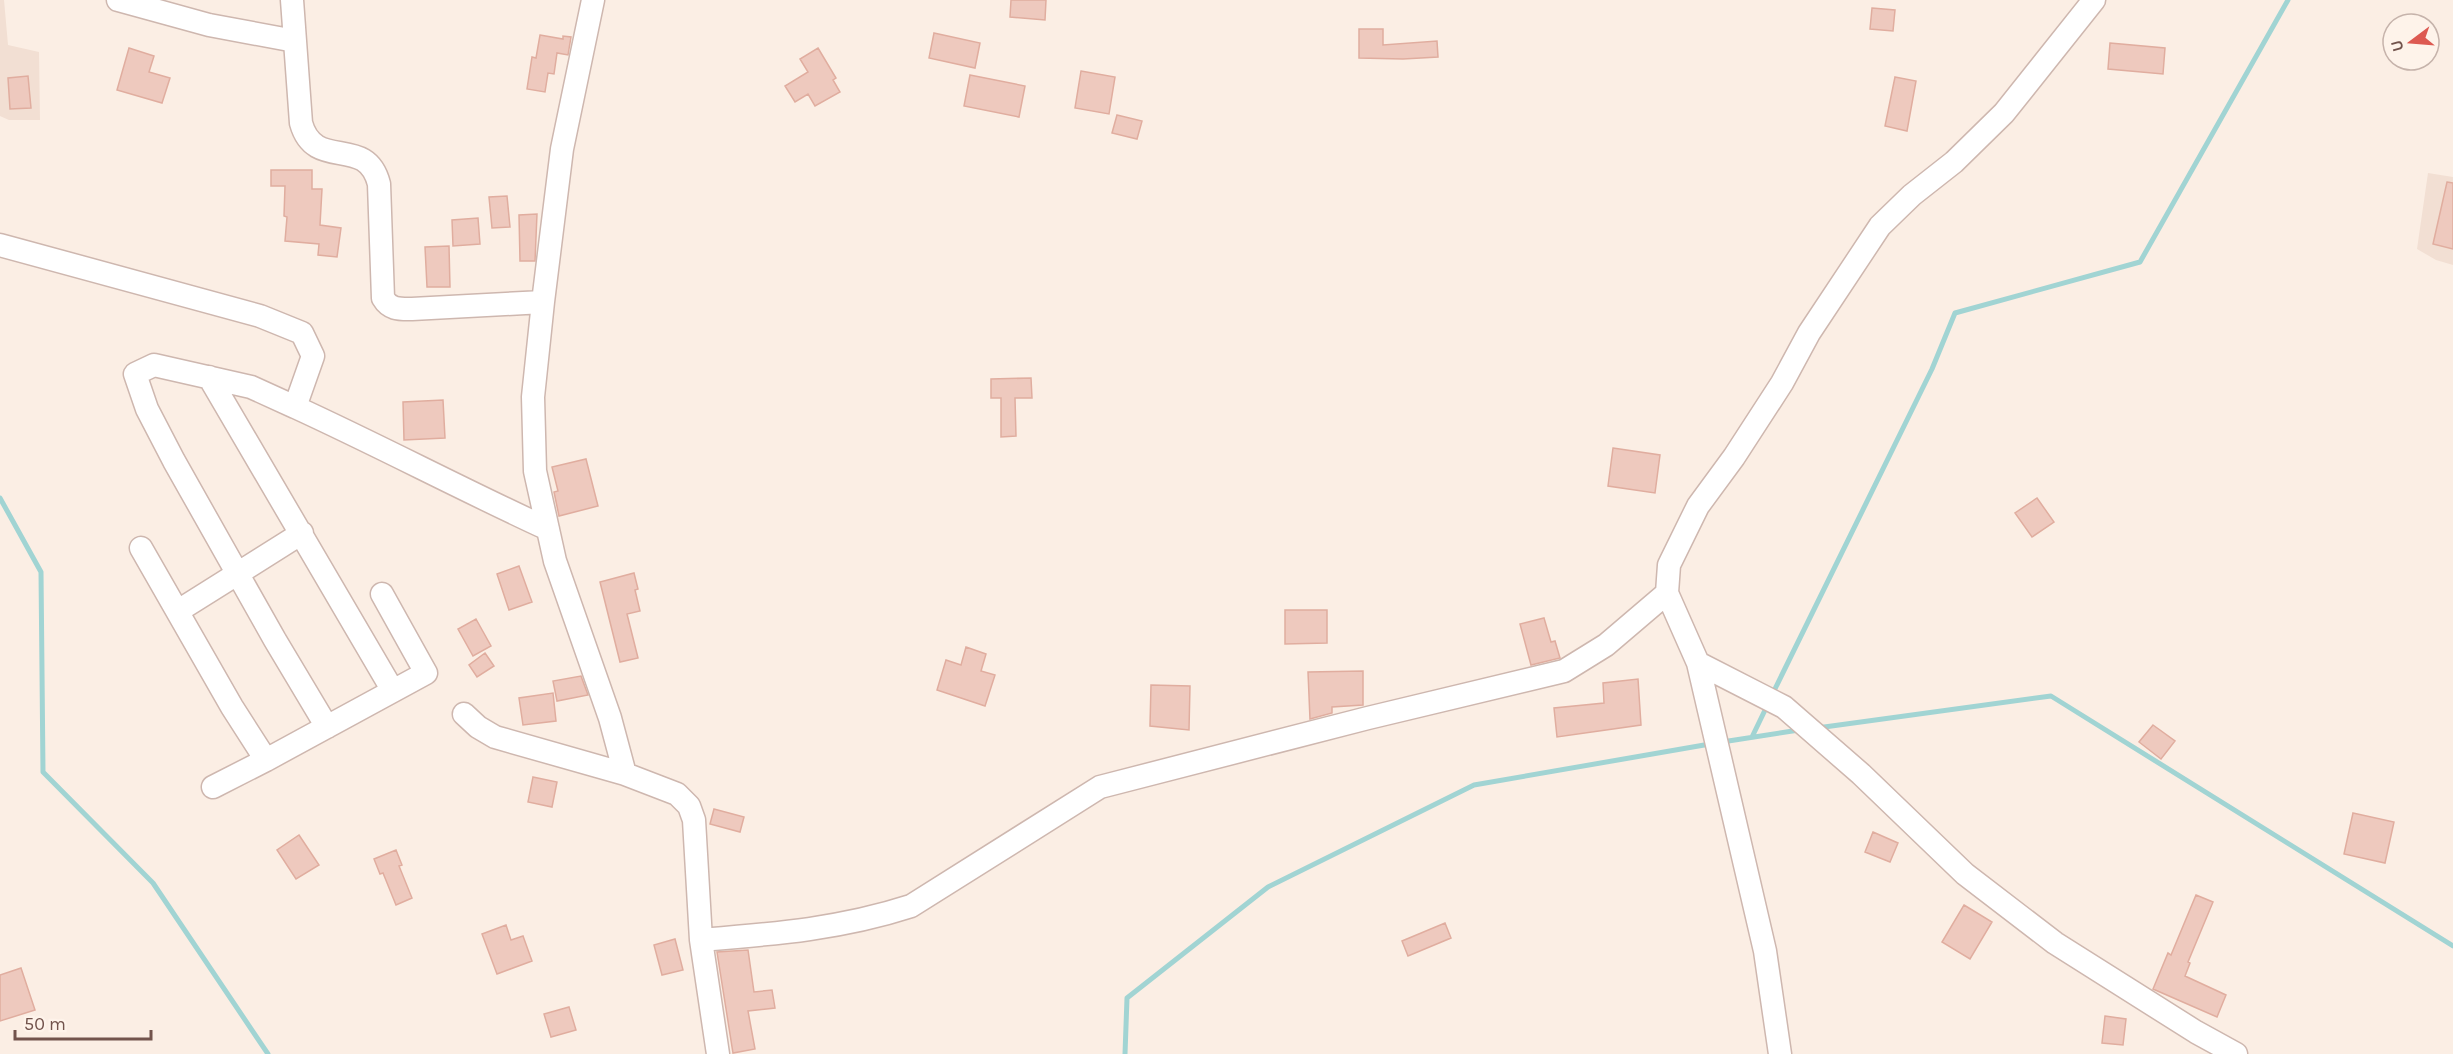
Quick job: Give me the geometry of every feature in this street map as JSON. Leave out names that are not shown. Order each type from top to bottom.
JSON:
[{"type":"street","points":[[118,0],[209,25],[295,41]]},
{"type":"street","points":[[292,0],[301,123],[306,138],[324,150],[363,159],[377,175],[383,298],[387,305],[395,309],[412,309],[543,302]]},
{"type":"street","points":[[593,0],[562,149],[543,302],[533,397],[535,471],[555,561],[610,718],[625,774]]},
{"type":"street","points":[[1780,1054],[1765,951],[1698,663],[1667,593],[1669,565],[1698,506],[1746,439],[1782,383],[1809,333],[1880,226],[1912,195],[1954,162],[2004,113],[2094,0]]},
{"type":"street","points":[[0,245],[260,316],[302,333],[314,356],[294,407]]},
{"type":"street","points":[[327,727],[275,640],[163,440],[147,409],[135,374],[154,365],[251,387],[548,529]]},
{"type":"street","points":[[209,377],[393,691]]},
{"type":"street","points":[[178,611],[302,533]]},
{"type":"street","points":[[141,548],[232,707],[266,760]]},
{"type":"street","points":[[701,940],[799,932],[866,920],[911,906],[1100,787],[1368,718],[1564,671],[1606,645],[1667,593]]},
{"type":"street","points":[[213,787],[426,673],[382,594]]},
{"type":"street","points":[[1698,663],[1766,697],[1808,728],[1862,774],[1965,874],[2055,943],[2236,1054]]},
{"type":"street","points":[[464,714],[478,727],[495,737],[625,774],[677,794],[689,806],[694,820],[701,940],[718,1054]]},
{"type":"shaded area","points":[[0,0],[4,0],[8,45],[39,52],[40,120],[9,120],[0,116]]},
{"type":"shaded area","points":[[2428,173],[2453,177],[2453,265],[2436,260],[2417,249]]},
{"type":"building","points":[[1011,0],[1046,0],[1045,20],[1010,17]]},
{"type":"building","points":[[1872,8],[1895,10],[1893,31],[1870,29]]},
{"type":"building","points":[[1359,29],[1383,29],[1383,45],[1437,41],[1438,57],[1359,58]]},
{"type":"building","points":[[934,33],[980,43],[975,68],[929,58]]},
{"type":"building","points":[[540,35],[563,39],[563,36],[571,37],[568,55],[557,53],[554,74],[548,73],[545,92],[527,89],[532,57],[536,58]]},
{"type":"building","points":[[2110,43],[2165,48],[2163,74],[2108,69]]},
{"type":"building","points":[[129,48],[154,56],[149,72],[170,78],[162,103],[117,90]]},
{"type":"building","points":[[818,48],[836,78],[833,80],[840,92],[815,106],[808,94],[795,102],[785,86],[808,72],[800,59]]},
{"type":"building","points":[[1081,71],[1115,77],[1109,114],[1075,108]]},
{"type":"building","points":[[970,75],[1025,86],[1019,117],[964,106]]},
{"type":"building","points":[[28,76],[31,108],[10,109],[8,78]]},
{"type":"building","points":[[1895,77],[1916,81],[1907,131],[1885,126]]},
{"type":"building","points":[[1117,115],[1142,121],[1137,139],[1112,133]]},
{"type":"building","points":[[271,170],[312,170],[312,189],[322,189],[320,225],[341,228],[337,257],[318,255],[319,244],[285,241],[287,217],[284,216],[285,186],[271,186]]},
{"type":"building","points":[[2447,182],[2453,183],[2453,249],[2433,244]]},
{"type":"building","points":[[507,196],[510,227],[492,228],[489,197]]},
{"type":"building","points":[[537,214],[535,261],[520,261],[519,215]]},
{"type":"building","points":[[478,218],[480,244],[453,246],[452,220]]},
{"type":"building","points":[[449,246],[450,287],[427,287],[425,247]]},
{"type":"building","points":[[1031,378],[1032,398],[1015,398],[1016,436],[1001,437],[1001,398],[991,398],[991,379]]},
{"type":"building","points":[[443,400],[445,438],[404,440],[403,402]]},
{"type":"building","points":[[1613,448],[1660,455],[1655,493],[1608,486]]},
{"type":"building","points":[[586,459],[598,506],[559,516],[554,492],[558,491],[552,467]]},
{"type":"building","points":[[2037,498],[2054,522],[2032,537],[2015,513]]},
{"type":"building","points":[[519,566],[532,602],[509,610],[497,574]]},
{"type":"building","points":[[634,573],[640,611],[627,614],[638,658],[620,662],[600,582]]},
{"type":"building","points":[[1285,610],[1327,610],[1327,643],[1285,644]]},
{"type":"building","points":[[1544,618],[1551,642],[1555,641],[1560,658],[1531,665],[1520,624]]},
{"type":"building","points":[[476,619],[491,646],[473,656],[458,629]]},
{"type":"building","points":[[966,647],[986,654],[981,671],[995,675],[985,706],[937,690],[946,660],[961,665]]},
{"type":"building","points":[[485,653],[494,666],[477,677],[469,665]]},
{"type":"building","points":[[1363,671],[1363,705],[1332,707],[1332,713],[1310,719],[1308,672]]},
{"type":"building","points":[[581,676],[588,695],[557,701],[553,681]]},
{"type":"building","points":[[1638,679],[1641,725],[1557,737],[1554,708],[1604,703],[1603,683]]},
{"type":"building","points":[[1151,685],[1190,686],[1189,730],[1150,726]]},
{"type":"building","points":[[553,693],[556,721],[523,725],[519,698]]},
{"type":"building","points":[[2153,725],[2175,741],[2161,759],[2139,742]]},
{"type":"building","points":[[533,777],[557,782],[552,807],[528,802]]},
{"type":"building","points":[[714,809],[744,817],[740,832],[710,824]]},
{"type":"building","points":[[2353,813],[2394,822],[2385,863],[2344,854]]},
{"type":"building","points":[[1873,832],[1898,843],[1890,862],[1865,852]]},
{"type":"building","points":[[299,835],[319,865],[296,879],[277,850]]},
{"type":"building","points":[[396,850],[402,865],[399,866],[412,898],[396,905],[383,873],[380,874],[374,859]]},
{"type":"building","points":[[2196,895],[2213,902],[2188,962],[2190,963],[2185,976],[2226,995],[2217,1017],[2153,989],[2168,953],[2171,955]]},
{"type":"building","points":[[1964,905],[1992,922],[1970,959],[1942,942]]},
{"type":"building","points":[[1445,923],[1451,938],[1408,956],[1402,941]]},
{"type":"building","points":[[506,925],[511,940],[523,936],[532,961],[497,974],[482,934]]},
{"type":"building","points":[[675,939],[683,970],[662,975],[654,945]]},
{"type":"building","points":[[748,950],[754,992],[772,990],[775,1008],[748,1011],[755,1049],[733,1053],[717,952]]},
{"type":"building","points":[[21,968],[35,1010],[0,1021],[0,975]]},
{"type":"building","points":[[569,1007],[576,1030],[551,1037],[544,1014]]},
{"type":"building","points":[[2105,1016],[2126,1019],[2123,1045],[2102,1043]]},
{"type":"waterway","points":[[1772,695],[1932,369],[1955,313],[2140,262],[2288,0]]},
{"type":"waterway","points":[[0,498],[41,572],[43,772],[153,883],[268,1054]]},
{"type":"waterway","points":[[1817,728],[2051,696],[2453,946]]},
{"type":"waterway","points":[[1752,737],[1767,706]]},
{"type":"waterway","points":[[1722,742],[1799,730]]},
{"type":"waterway","points":[[1125,1054],[1127,998],[1268,887],[1474,785],[1710,744]]}]
